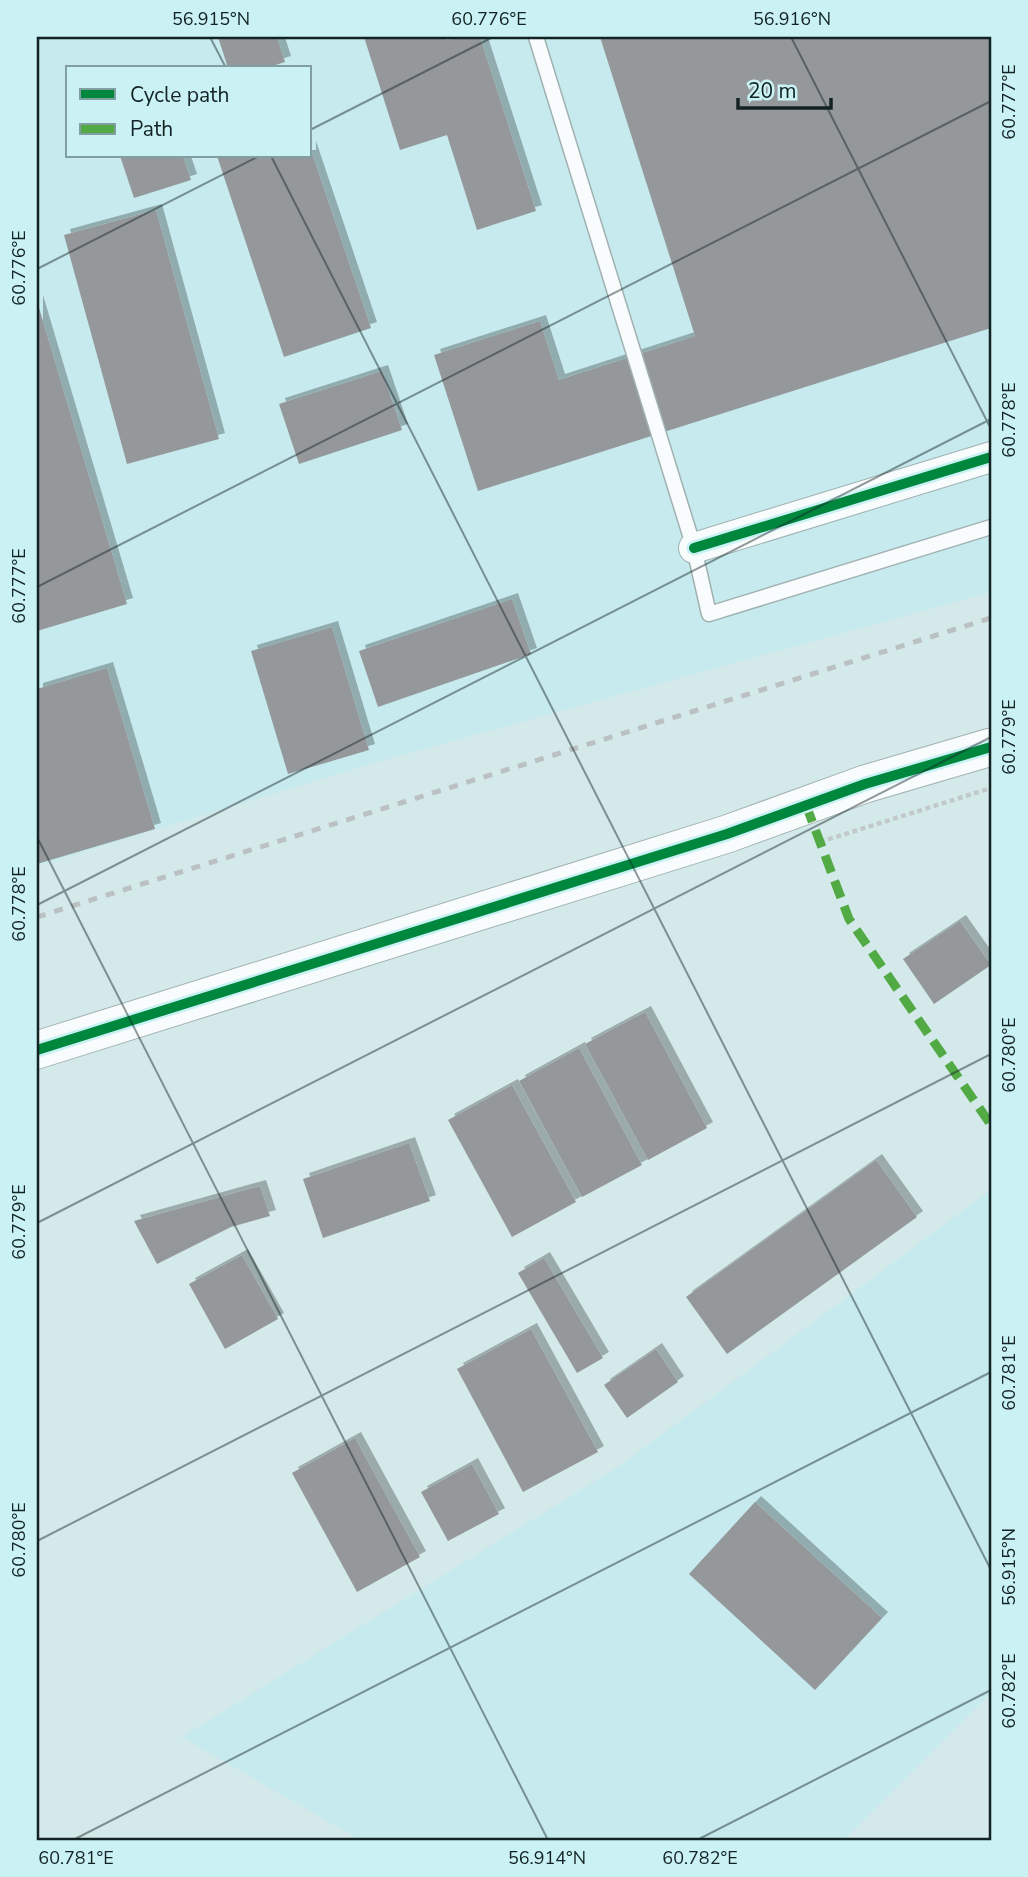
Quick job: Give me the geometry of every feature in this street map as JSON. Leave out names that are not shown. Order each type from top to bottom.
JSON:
[{"type":"street","points":[[694,548],[991,457]]},
{"type":"street","points":[[37,1050],[727,834],[865,784],[991,747]]},
{"type":"lane","points":[[536,37],[694,548],[709,614],[991,527]]},
{"type":"path","points":[[820,842],[991,788]]},
{"type":"shaded area","points":[[37,37],[991,37],[991,592],[384,760],[37,866]]},
{"type":"shaded area","points":[[991,1190],[991,1693],[844,1840],[360,1840],[182,1737],[621,1465]]},
{"type":"building","points":[[218,37],[277,37],[285,62],[272,66],[227,66]]},
{"type":"building","points":[[364,37],[445,37],[447,40],[480,37],[536,211],[477,230],[447,135],[400,150]]},
{"type":"building","points":[[600,37],[991,37],[991,328],[478,491],[434,355],[540,321],[559,380],[695,336]]},
{"type":"building","points":[[312,153],[371,328],[284,357],[218,158],[312,158]]},
{"type":"building","points":[[121,158],[184,158],[191,180],[134,198]]},
{"type":"building","points":[[156,210],[219,439],[127,464],[64,235]]},
{"type":"building","points":[[37,301],[127,604],[37,631]]},
{"type":"building","points":[[382,371],[402,430],[299,464],[279,404]]},
{"type":"building","points":[[512,599],[531,654],[378,707],[359,651]]},
{"type":"building","points":[[332,627],[369,750],[288,774],[251,651]]},
{"type":"building","points":[[107,668],[155,829],[37,864],[37,689]]},
{"type":"building","points":[[960,921],[991,965],[934,1004],[903,959]]},
{"type":"building","points":[[645,1012],[707,1128],[648,1160],[585,1044]]},
{"type":"building","points":[[579,1048],[642,1165],[582,1197],[519,1081]]},
{"type":"building","points":[[512,1085],[576,1202],[512,1237],[448,1120]]},
{"type":"building","points":[[409,1143],[430,1201],[323,1238],[303,1179]]},
{"type":"building","points":[[876,1160],[917,1217],[727,1354],[686,1297]]},
{"type":"building","points":[[260,1186],[270,1216],[231,1227],[157,1264],[134,1221]]},
{"type":"building","points":[[242,1255],[278,1319],[225,1349],[189,1284]]},
{"type":"building","points":[[544,1258],[603,1358],[577,1373],[518,1273]]},
{"type":"building","points":[[531,1329],[598,1452],[523,1492],[457,1369]]},
{"type":"building","points":[[656,1349],[678,1382],[627,1418],[604,1385]]},
{"type":"building","points":[[355,1438],[420,1557],[357,1592],[292,1473]]},
{"type":"building","points":[[472,1464],[499,1514],[448,1541],[421,1492]]},
{"type":"building","points":[[755,1502],[882,1618],[815,1690],[689,1574]]},
{"type":"railway","points":[[37,917],[991,618]]},
{"type":"marked path","points":[[806,805],[849,919],[991,1125]]},
{"type":"cycle path","points":[[694,548],[991,457]]},
{"type":"cycle path","points":[[37,1050],[727,834],[865,784],[991,747]]}]
